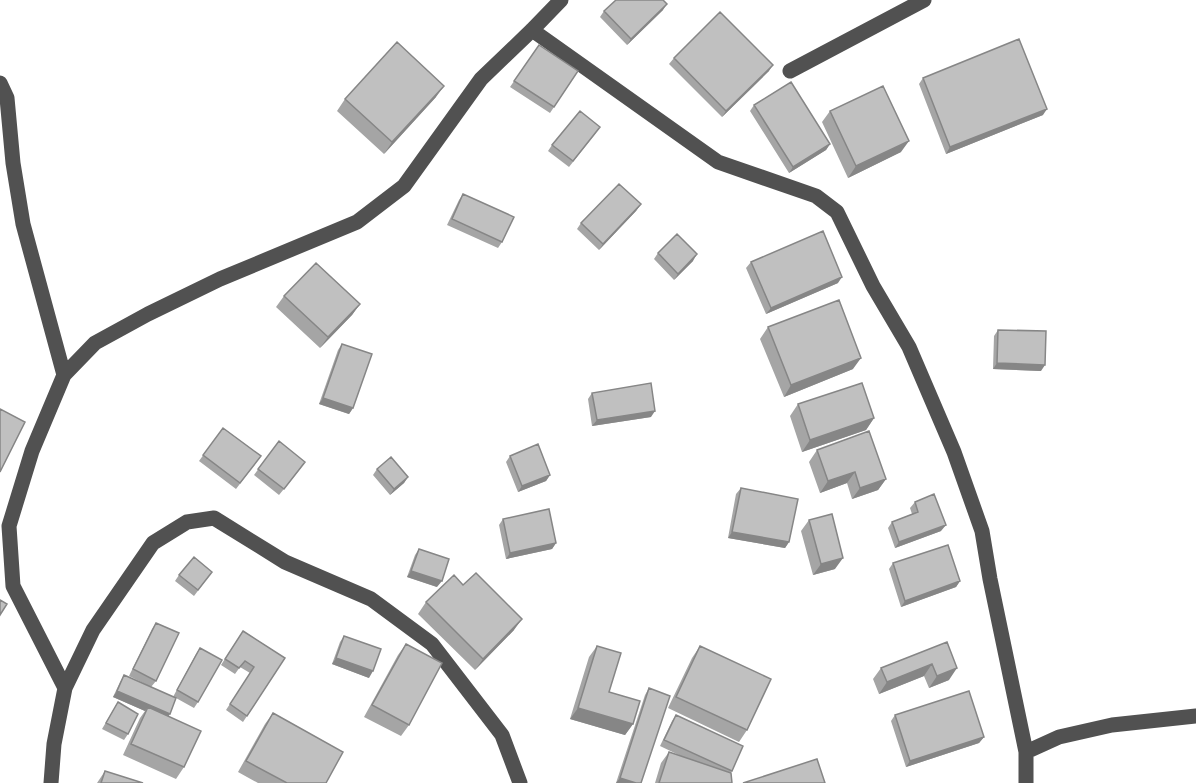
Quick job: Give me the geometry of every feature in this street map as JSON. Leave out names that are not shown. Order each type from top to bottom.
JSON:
[{"type":"street","points":[[65,688],[13,586],[9,526],[32,451],[64,375],[95,343],[158,309],[220,279],[357,222],[404,186],[480,79],[561,0]]},
{"type":"street","points":[[790,71],[924,0]]},
{"type":"street","points":[[532,30],[718,162],[816,196],[837,212],[873,286],[909,347],[954,452],[982,531],[1026,752],[1026,783]]},
{"type":"street","points":[[0,83],[7,98],[13,163],[23,224],[64,375]]},
{"type":"street","points":[[51,783],[54,744],[65,688],[93,630],[153,543],[187,522],[214,518],[285,562],[371,599],[432,644],[502,735],[520,783]]},
{"type":"street","points":[[1026,752],[1059,737],[1112,725],[1196,716]]},
{"type":"building","points":[[616,0],[663,0],[667,4],[631,39],[604,11]]},
{"type":"building","points":[[720,12],[773,65],[726,111],[674,58]]},
{"type":"building","points":[[1019,39],[1047,109],[950,147],[923,78]]},
{"type":"building","points":[[397,42],[444,86],[392,142],[345,99]]},
{"type":"building","points":[[539,45],[578,71],[554,107],[514,81]]},
{"type":"building","points":[[791,82],[830,144],[793,167],[754,105]]},
{"type":"building","points":[[883,86],[909,141],[856,166],[830,111]]},
{"type":"building","points":[[580,111],[600,127],[573,161],[552,145]]},
{"type":"building","points":[[619,184],[641,204],[603,244],[581,223]]},
{"type":"building","points":[[463,194],[514,217],[502,242],[452,219]]},
{"type":"building","points":[[823,231],[842,277],[771,308],[751,262]]},
{"type":"building","points":[[677,234],[697,254],[678,274],[658,253]]},
{"type":"building","points":[[316,263],[360,304],[328,337],[284,296]]},
{"type":"building","points":[[839,300],[861,358],[791,385],[768,327]]},
{"type":"building","points":[[998,330],[1046,331],[1045,365],[997,363]]},
{"type":"building","points":[[342,344],[372,354],[353,408],[323,398]]},
{"type":"building","points":[[651,383],[655,411],[597,420],[592,393]]},
{"type":"building","points":[[862,383],[874,418],[810,440],[798,404]]},
{"type":"building","points":[[0,409],[25,422],[0,472]]},
{"type":"building","points":[[223,428],[261,456],[240,483],[203,455]]},
{"type":"building","points":[[869,431],[886,479],[860,488],[855,472],[828,481],[817,450]]},
{"type":"building","points":[[279,441],[305,462],[284,489],[258,469]]},
{"type":"building","points":[[538,444],[550,475],[522,486],[510,456]]},
{"type":"building","points":[[391,457],[408,477],[394,489],[377,469]]},
{"type":"building","points":[[741,488],[798,499],[789,542],[732,532]]},
{"type":"building","points":[[934,494],[946,525],[899,542],[892,522],[918,512],[915,502]]},
{"type":"building","points":[[549,509],[556,543],[510,553],[503,519]]},
{"type":"building","points":[[832,514],[843,558],[821,564],[809,520]]},
{"type":"building","points":[[948,545],[960,581],[905,601],[893,563]]},
{"type":"building","points":[[419,549],[449,559],[442,581],[411,571]]},
{"type":"building","points":[[194,557],[212,572],[198,590],[179,575]]},
{"type":"building","points":[[476,573],[522,619],[483,659],[426,602],[454,575],[463,585]]},
{"type":"building","points":[[0,600],[7,604],[0,615]]},
{"type":"building","points":[[156,623],[179,633],[156,681],[133,669]]},
{"type":"building","points":[[243,631],[285,658],[247,716],[230,704],[254,667],[245,661],[239,668],[225,659]]},
{"type":"building","points":[[344,636],[381,649],[373,671],[336,658]]},
{"type":"building","points":[[947,642],[957,668],[937,676],[932,664],[887,682],[881,668]]},
{"type":"building","points":[[406,644],[442,663],[409,725],[372,705]]},
{"type":"building","points":[[597,646],[621,653],[609,692],[640,701],[633,724],[578,708]]},
{"type":"building","points":[[700,646],[771,679],[747,730],[676,697]]},
{"type":"building","points":[[200,648],[222,660],[198,702],[177,690]]},
{"type":"building","points":[[124,675],[176,698],[170,714],[117,691]]},
{"type":"building","points":[[649,688],[670,696],[641,783],[636,783],[620,778]]},
{"type":"building","points":[[969,691],[984,737],[910,761],[895,715]]},
{"type":"building","points":[[118,702],[138,714],[128,734],[106,723]]},
{"type":"building","points":[[148,707],[201,731],[184,767],[131,744]]},
{"type":"building","points":[[273,713],[343,752],[326,783],[287,783],[246,761]]},
{"type":"building","points":[[676,715],[743,746],[732,771],[664,740]]},
{"type":"building","points":[[669,752],[731,773],[732,783],[659,783]]},
{"type":"building","points":[[817,759],[825,783],[743,783]]},
{"type":"building","points":[[105,771],[143,783],[101,783]]}]
